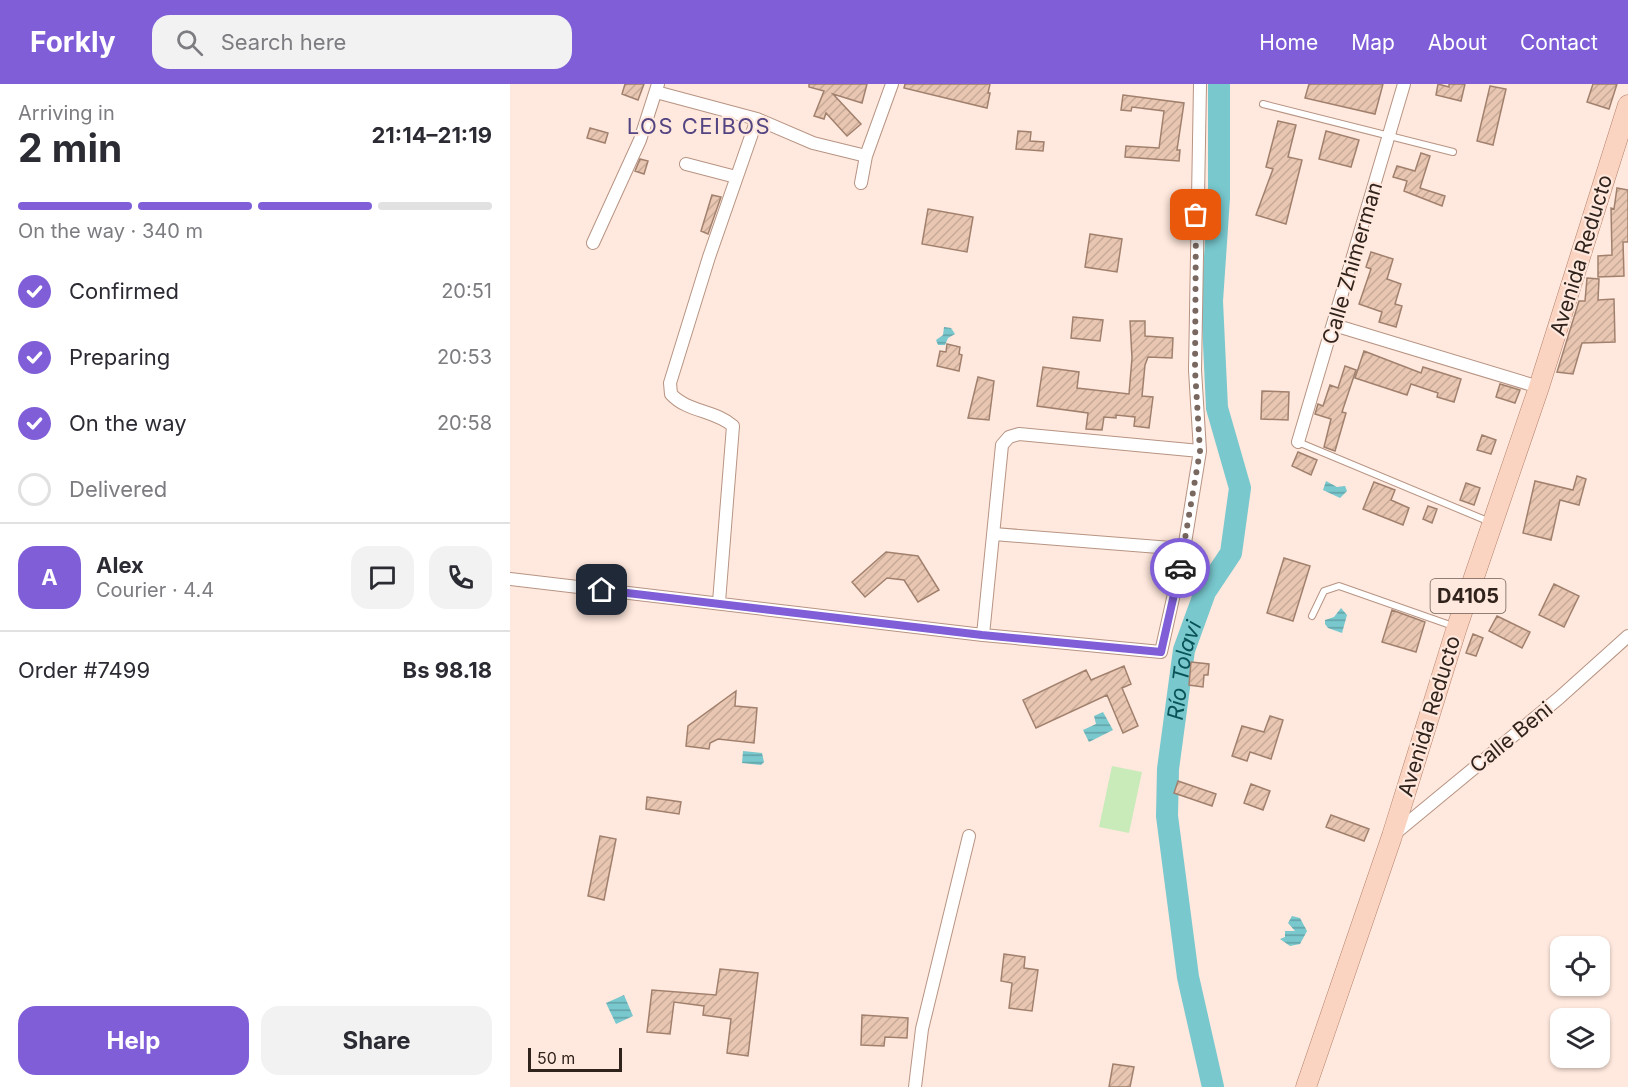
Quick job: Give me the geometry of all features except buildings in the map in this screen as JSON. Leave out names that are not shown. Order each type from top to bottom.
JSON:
[{"type":"main road","name":"Avenida Reducto","points":[[1305,1087],[1392,836],[1457,627],[1539,387],[1628,105]]},
{"type":"street","points":[[861,183],[866,156],[892,84]]},
{"type":"street","points":[[510,579],[982,635],[1161,652],[1184,549],[1200,451],[1195,370],[1200,84]]},
{"type":"street","name":"Calle Zhimerman","points":[[1298,442],[1404,84]]},
{"type":"street","points":[[593,243],[640,140],[657,88],[758,120],[813,143],[866,156]]},
{"type":"street","points":[[719,602],[733,426],[725,419],[678,402],[671,394],[670,383],[736,177],[758,120]]},
{"type":"street","points":[[686,164],[736,177]]},
{"type":"street","points":[[1334,325],[1539,387]]},
{"type":"street","points":[[982,635],[1002,446],[1009,437],[1019,434],[1200,451]]},
{"type":"street","points":[[994,534],[1184,549]]},
{"type":"street","name":"Calle Beni","points":[[1392,836],[1559,698],[1628,636]]},
{"type":"street","points":[[915,1087],[922,1029],[969,836]]},
{"type":"lane","points":[[1263,104],[1390,134],[1453,152]]},
{"type":"lane","points":[[1298,442],[1493,523]]},
{"type":"lane","points":[[1312,616],[1324,591],[1339,586],[1457,627]]},
{"type":"green space","points":[[1112,766],[1142,772],[1129,833],[1099,827]]},
{"type":"water","points":[[944,327],[951,328],[955,334],[948,338],[945,345],[938,345],[936,340],[943,335]]},
{"type":"water","points":[[1326,481],[1337,487],[1345,486],[1347,491],[1340,498],[1323,490]]},
{"type":"water","points":[[1341,608],[1347,615],[1342,633],[1328,628],[1325,624],[1325,620],[1334,617]]},
{"type":"water","points":[[1103,712],[1113,730],[1089,742],[1083,730],[1096,724],[1094,716]]},
{"type":"water","points":[[743,751],[762,753],[764,762],[761,765],[742,763]]},
{"type":"water","points":[[1292,916],[1300,918],[1307,931],[1300,944],[1290,946],[1280,939],[1285,937],[1285,931],[1295,931],[1288,923]]},
{"type":"water","points":[[624,995],[633,1016],[616,1024],[606,1003]]},
{"type":"waterway","name":"Río Tolavi","points":[[1213,1087],[1188,977],[1167,816],[1168,769],[1184,650],[1205,592],[1231,553],[1240,488],[1217,408],[1212,301],[1219,198],[1219,84]]},
{"type":"way so far","points":[[1180,568],[1200,451],[1195,370],[1196,215]]},
{"type":"district","name":"LOS CEIBOS","points":[[699,126]]},
{"type":"route","points":[[602,590],[719,602],[982,635],[1161,652],[1180,568]]}]
